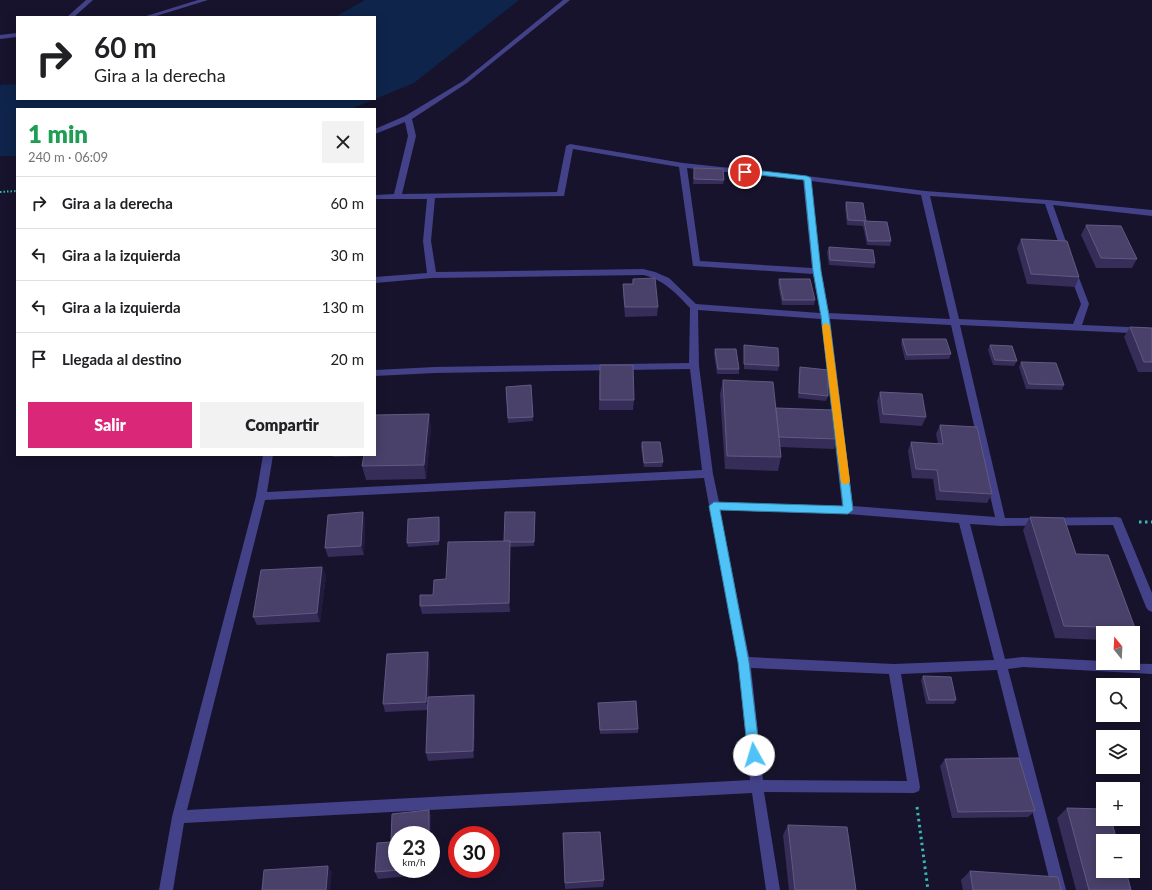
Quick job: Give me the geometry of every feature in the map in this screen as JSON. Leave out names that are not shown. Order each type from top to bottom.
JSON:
[{"type":"street","points":[[71,16],[90,0]]},
{"type":"street","points":[[149,16],[203,0]]},
{"type":"street","points":[[376,132],[408,118],[465,82],[567,0]]},
{"type":"street","points":[[0,37],[16,35]]},
{"type":"street","points":[[398,196],[412,136],[408,118]]},
{"type":"street","points":[[376,197],[561,194],[570,146],[683,165],[807,178],[926,193],[1048,202],[1152,213]]},
{"type":"street","points":[[683,165],[696,264],[817,271]]},
{"type":"street","points":[[807,178],[817,271],[825,316],[848,510]]},
{"type":"street","points":[[926,193],[1001,522]]},
{"type":"street","points":[[431,196],[427,241],[432,275]]},
{"type":"street","points":[[1048,202],[1085,304],[1077,327]]},
{"type":"street","points":[[376,280],[432,275],[643,272],[657,274],[667,280],[694,307],[955,323],[1152,331]]},
{"type":"street","points":[[694,307],[694,366],[708,474],[744,662],[757,786],[773,890]]},
{"type":"street","points":[[376,373],[435,370],[694,366]]},
{"type":"street","points":[[166,890],[179,817],[261,496],[268,456]]},
{"type":"street","points":[[261,496],[708,474]]},
{"type":"street","points":[[714,506],[848,510],[1001,522],[1117,521],[1152,607]]},
{"type":"street","points":[[964,520],[1058,890]]},
{"type":"street","points":[[744,662],[894,669],[1001,665],[1023,662],[1152,669]]},
{"type":"street","points":[[179,817],[757,786],[914,787],[894,669]]},
{"type":"path","points":[[0,192],[16,191]]},
{"type":"path","points":[[914,787],[928,890]]},
{"type":"water","points":[[365,0],[519,0],[414,83],[376,99],[376,16],[337,16]]},
{"type":"water","points":[[16,84],[16,100],[373,100],[353,108],[16,108],[16,156],[0,156],[0,85]]},
{"type":"building","points":[[694,168],[723,169],[724,180],[694,179]]},
{"type":"building","points":[[846,202],[863,203],[866,221],[848,220]]},
{"type":"building","points":[[864,221],[887,222],[891,241],[868,241]]},
{"type":"building","points":[[1086,225],[1121,226],[1137,259],[1101,258]]},
{"type":"building","points":[[1021,239],[1067,241],[1079,277],[1031,274]]},
{"type":"building","points":[[829,247],[873,250],[875,263],[830,260]]},
{"type":"building","points":[[655,278],[658,307],[625,307],[623,284],[633,284],[633,279]]},
{"type":"building","points":[[779,279],[810,279],[815,300],[783,300]]},
{"type":"building","points":[[1130,327],[1152,328],[1152,362],[1144,362]]},
{"type":"building","points":[[902,339],[946,339],[951,354],[907,355]]},
{"type":"building","points":[[744,345],[778,348],[779,366],[744,364]]},
{"type":"building","points":[[990,345],[1012,346],[1017,361],[995,360]]},
{"type":"building","points":[[715,349],[736,349],[739,369],[718,369]]},
{"type":"building","points":[[1021,362],[1056,363],[1064,385],[1029,384]]},
{"type":"building","points":[[600,365],[633,365],[634,400],[600,400]]},
{"type":"building","points":[[800,367],[828,370],[828,396],[799,393]]},
{"type":"building","points":[[723,380],[773,382],[781,457],[727,456]]},
{"type":"building","points":[[531,385],[533,417],[508,418],[506,387]]},
{"type":"building","points":[[880,392],[922,394],[926,417],[883,414]]},
{"type":"building","points":[[776,408],[833,410],[837,439],[779,437]]},
{"type":"building","points":[[429,414],[424,465],[362,466],[364,456],[376,456],[376,415]]},
{"type":"building","points":[[940,425],[977,427],[992,494],[940,491],[937,470],[916,469],[911,442],[943,444]]},
{"type":"building","points":[[642,442],[660,442],[663,462],[644,463]]},
{"type":"building","points":[[363,512],[361,546],[325,548],[328,515]]},
{"type":"building","points":[[505,512],[535,512],[534,542],[504,541]]},
{"type":"building","points":[[439,517],[439,541],[407,543],[408,519]]},
{"type":"building","points":[[1030,517],[1064,518],[1076,554],[1108,555],[1134,626],[1064,626]]},
{"type":"building","points":[[510,541],[509,603],[420,606],[420,595],[433,595],[434,580],[446,579],[448,542]]},
{"type":"building","points":[[322,567],[317,613],[253,617],[261,570]]},
{"type":"building","points":[[428,652],[426,702],[383,704],[387,654]]},
{"type":"building","points":[[923,676],[951,677],[956,700],[929,700]]},
{"type":"building","points":[[474,695],[473,751],[426,753],[428,697]]},
{"type":"building","points":[[636,701],[638,729],[600,730],[598,703]]},
{"type":"building","points":[[1019,758],[1035,811],[958,812],[945,759]]},
{"type":"building","points":[[1067,808],[1096,809],[1096,826],[1113,826],[1115,834],[1096,834],[1096,878],[1128,878],[1131,890],[1089,890]]},
{"type":"building","points":[[429,810],[429,826],[392,826],[392,814]]},
{"type":"building","points":[[788,825],[847,827],[856,890],[795,890]]},
{"type":"building","points":[[600,832],[604,880],[565,883],[563,833]]},
{"type":"building","points":[[388,842],[388,871],[375,872],[377,843]]},
{"type":"building","points":[[328,866],[326,890],[262,890],[264,870]]},
{"type":"building","points":[[970,871],[1058,877],[1061,890],[973,890]]},
{"type":"slow traffic","points":[[826,326],[845,482]]},
{"type":"route","points":[[745,172],[807,178],[817,271],[825,316],[848,499],[848,510],[714,506],[744,662],[754,755]]}]
